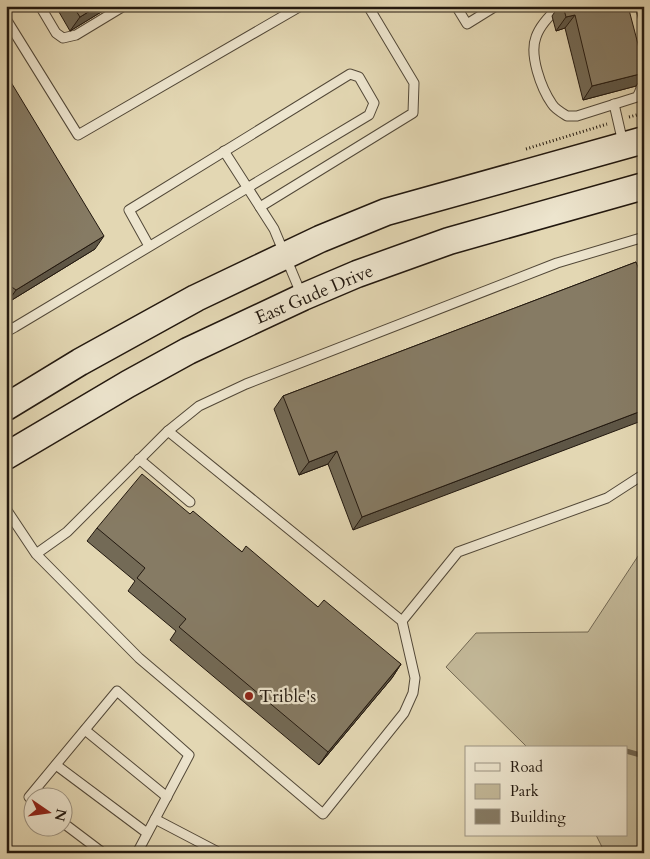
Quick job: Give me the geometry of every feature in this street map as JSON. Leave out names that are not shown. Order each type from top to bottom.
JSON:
[{"type":"main road","points":[[6,407],[145,325],[196,298],[284,255],[386,212],[634,143]]},
{"type":"main road","name":"East Gude Drive","points":[[6,456],[188,351],[357,274],[449,241],[644,186]]},
{"type":"lane","points":[[44,8],[56,33],[63,38],[70,38],[124,6]]},
{"type":"lane","points":[[6,19],[78,135],[299,6]]},
{"type":"lane","points":[[260,207],[413,113],[414,83],[368,6]]},
{"type":"lane","points":[[456,6],[467,24],[496,6]]},
{"type":"lane","points":[[560,6],[542,24],[536,36],[533,50],[538,74],[552,105],[567,116],[577,116],[637,97],[641,91],[642,80],[637,62]]},
{"type":"lane","points":[[6,332],[248,188],[369,115],[374,103],[359,76],[350,74],[129,210],[150,246]]},
{"type":"lane","points":[[614,104],[634,143]]},
{"type":"lane","points":[[224,151],[274,229],[303,297]]},
{"type":"lane","points":[[36,554],[67,532],[139,458],[199,406],[246,384],[557,263],[644,236]]},
{"type":"lane","points":[[6,509],[36,554],[139,658],[323,814],[404,713],[413,693],[415,678],[402,621],[168,431]]},
{"type":"lane","points":[[139,458],[190,502]]},
{"type":"lane","points":[[402,621],[458,552],[607,498],[644,474]]},
{"type":"lane","points":[[38,786],[117,691],[189,756],[137,853]]},
{"type":"lane","points":[[85,730],[167,797]]},
{"type":"lane","points":[[56,765],[147,833]]},
{"type":"lane","points":[[154,819],[220,853]]},
{"type":"lane","points":[[72,829],[104,853]]},
{"type":"green space","points":[[644,547],[644,853],[605,853],[596,836],[628,836],[628,746],[526,746],[446,667],[476,633],[588,632]]},
{"type":"building","points":[[73,6],[98,6],[80,17]]},
{"type":"building","points":[[563,6],[628,6],[644,73],[592,86],[575,15],[566,17]]},
{"type":"building","points":[[6,74],[104,236],[16,290],[6,283]]},
{"type":"building","points":[[636,262],[644,282],[644,410],[362,517],[337,451],[309,462],[283,396]]},
{"type":"building","points":[[142,474],[190,514],[193,511],[242,552],[246,546],[318,607],[324,600],[401,664],[328,752],[179,627],[186,619],[137,578],[145,568],[97,528]]},
{"type":"waterway","points":[[628,752],[644,756]]},
{"type":"place","name":"Trible's","points":[[249,696]]}]
